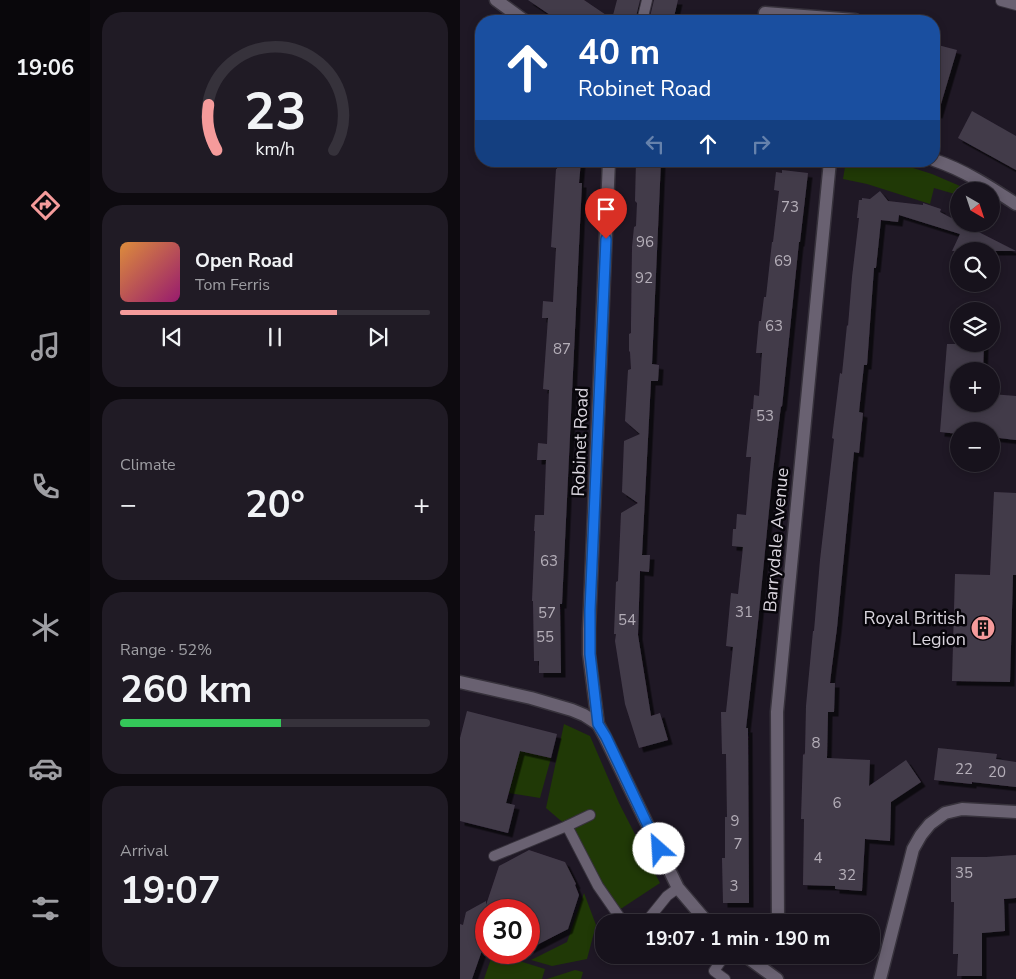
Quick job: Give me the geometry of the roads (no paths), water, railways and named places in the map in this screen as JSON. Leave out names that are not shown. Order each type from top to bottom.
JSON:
[{"type":"street","points":[[496,0],[517,15]]},
{"type":"street","points":[[765,13],[782,15]]},
{"type":"street","points":[[940,162],[974,178],[1016,204]]},
{"type":"street","name":"Robinet Road","points":[[598,724],[589,630],[609,167]]},
{"type":"street","name":"Barrydale Avenue","points":[[778,914],[777,712],[829,167]]},
{"type":"street","points":[[460,682],[531,698],[572,710],[598,724],[678,888],[700,914]]},
{"type":"street","points":[[880,979],[913,849],[921,835],[930,824],[945,813],[962,808],[1016,812]]},
{"type":"street","points":[[765,964],[777,979]]},
{"type":"lane","points":[[643,15],[647,0]]},
{"type":"lane","points":[[1002,1],[1016,5]]},
{"type":"lane","points":[[494,856],[590,815]]},
{"type":"lane","points":[[567,826],[598,886],[617,914]]},
{"type":"lane","points":[[652,914],[667,896],[678,888]]},
{"type":"lane","points":[[719,964],[714,971],[725,979]]},
{"type":"place","name":"Royal British Legion","points":[[983,628]]}]
